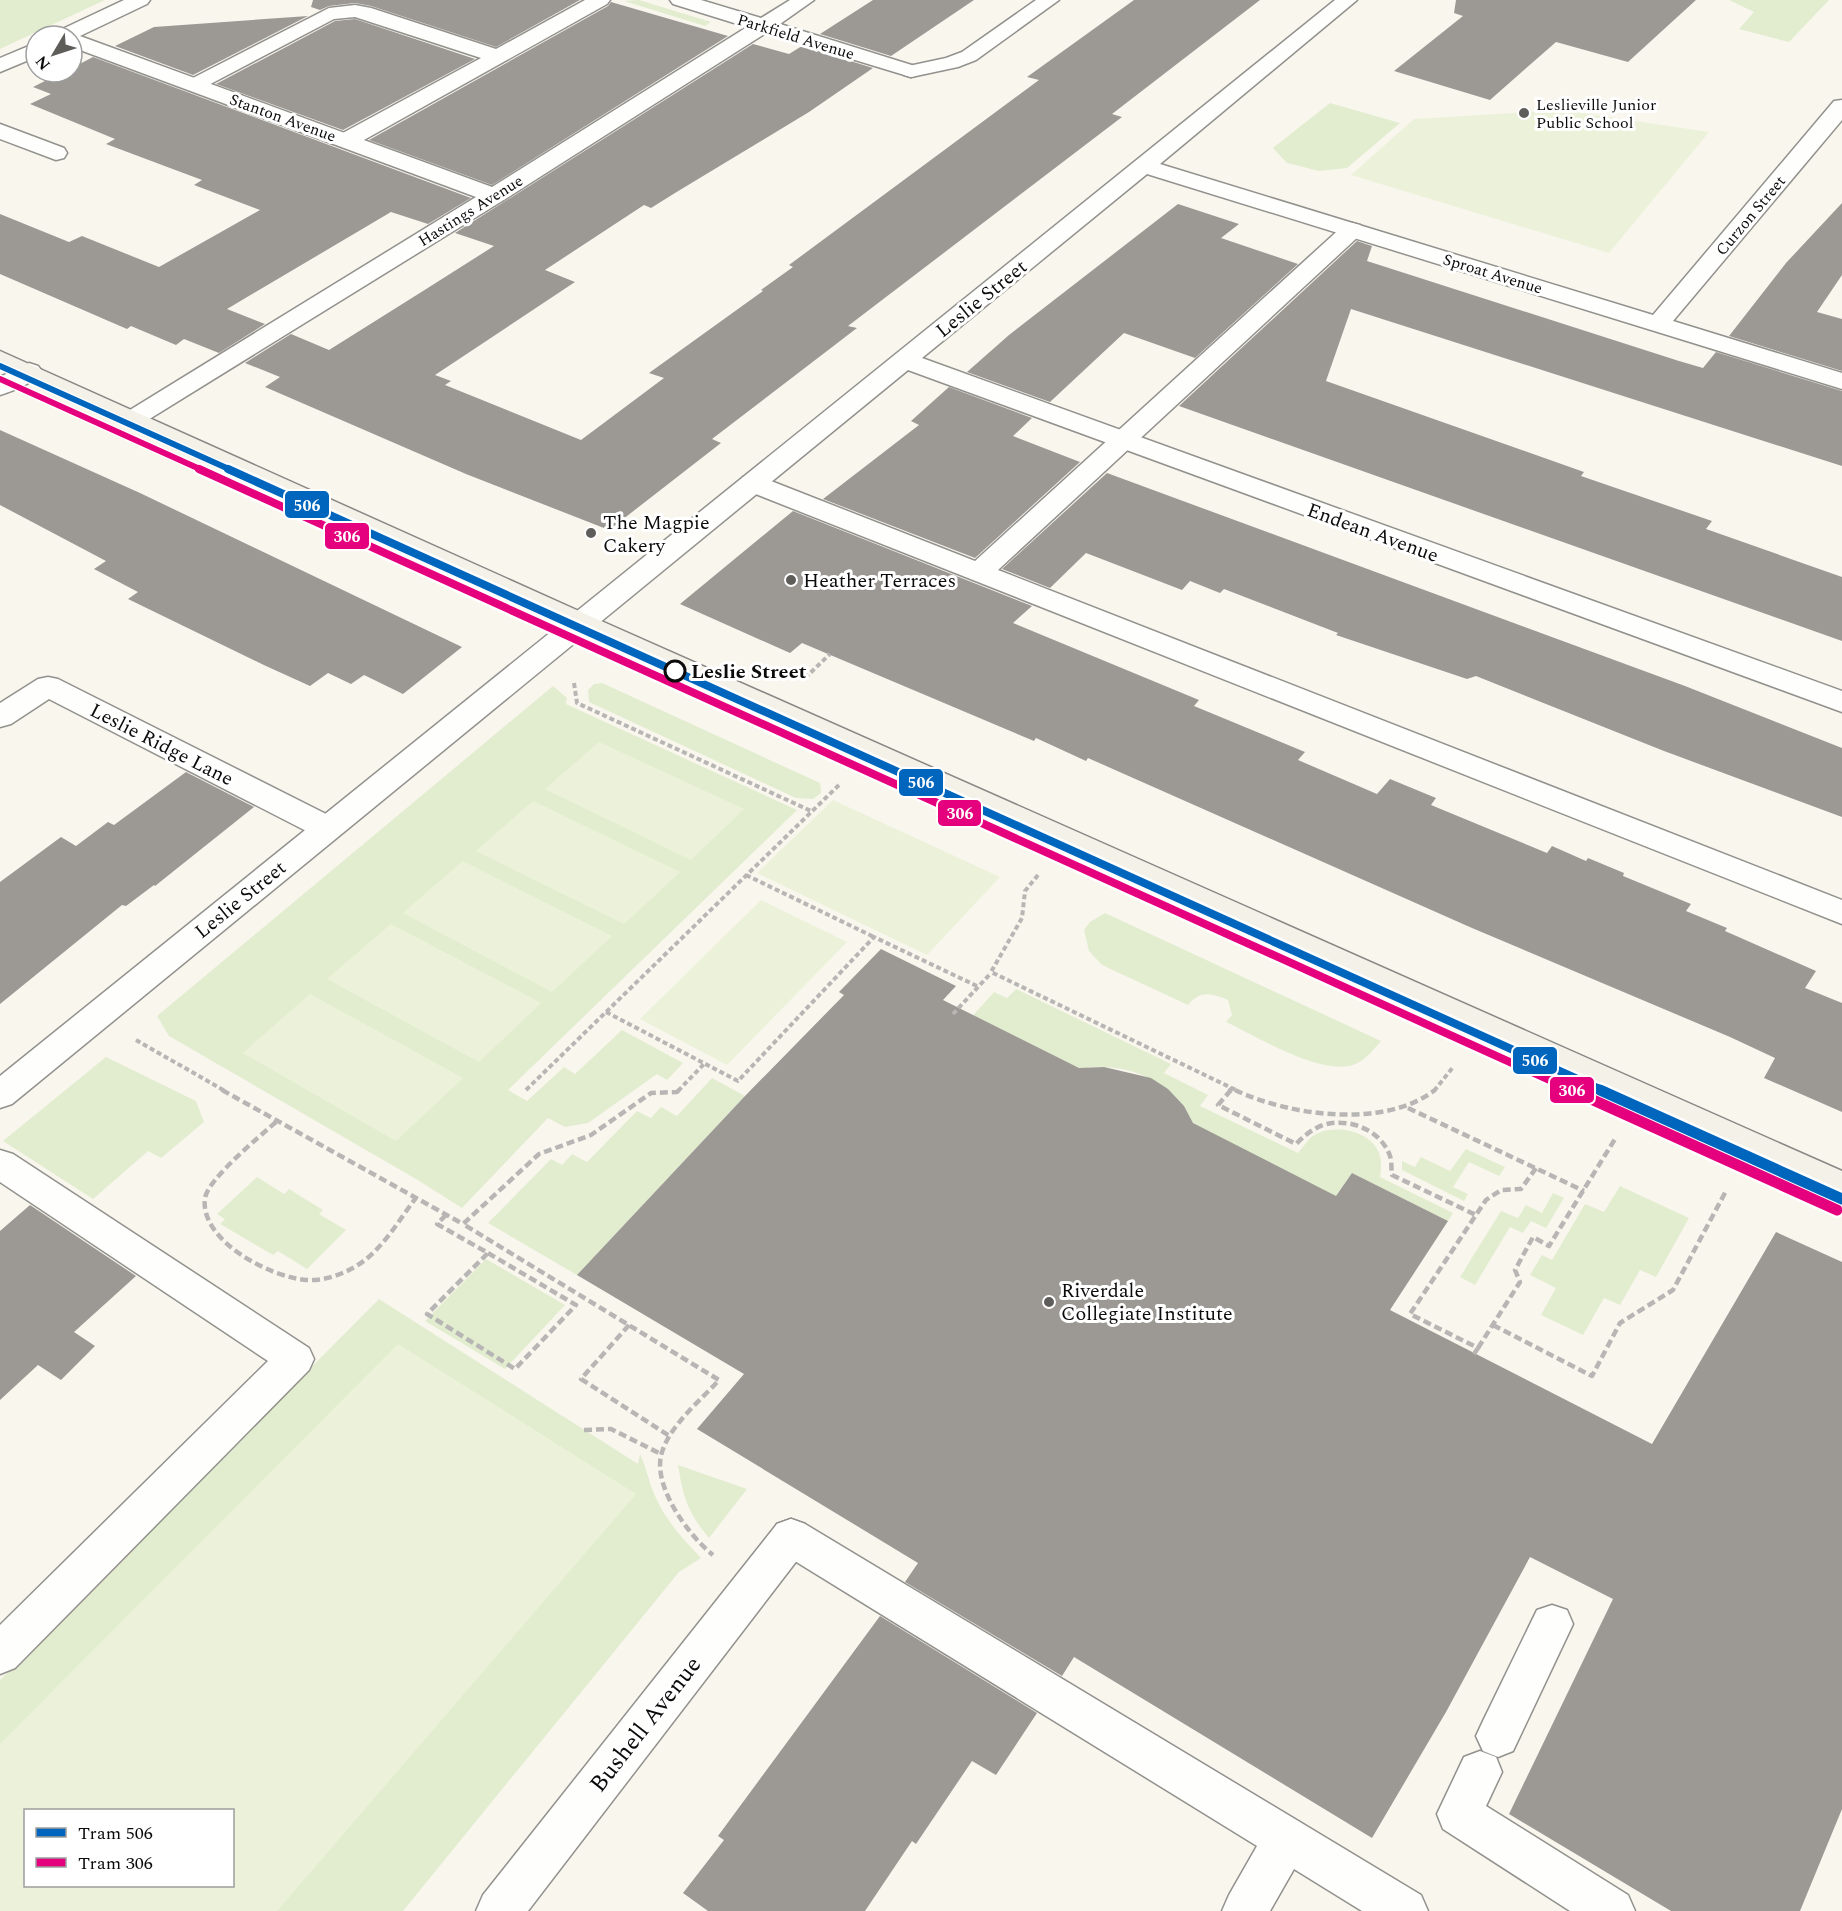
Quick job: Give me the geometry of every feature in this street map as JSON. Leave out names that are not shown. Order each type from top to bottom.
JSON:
[{"type":"main road","points":[[0,358],[580,622],[1842,1187]]},
{"type":"street","points":[[84,26],[140,0]]},
{"type":"street","points":[[347,140],[600,0]]},
{"type":"street","name":"Parkfield Avenue","points":[[680,0],[911,71],[951,63],[969,56],[1049,0]]},
{"type":"street","name":"Hastings Avenue","points":[[134,418],[494,196],[804,0]]},
{"type":"street","name":"Leslie Street","points":[[0,1095],[1347,0]]},
{"type":"street","points":[[194,85],[329,14],[342,12],[371,14],[499,57]]},
{"type":"street","name":"Stanton Avenue","points":[[84,44],[494,196]]},
{"type":"street","points":[[0,66],[24,55]]},
{"type":"street","name":"Curzon Street","points":[[1658,324],[1842,106]]},
{"type":"street","points":[[0,131],[56,153]]},
{"type":"street","name":"Sproat Avenue","points":[[1144,166],[1842,381]]},
{"type":"street","points":[[979,572],[1120,440],[1352,230]]},
{"type":"street","name":"Endean Avenue","points":[[904,360],[1842,702]]},
{"type":"street","points":[[0,387],[29,371]]},
{"type":"street","points":[[752,483],[1842,913]]},
{"type":"street","name":"Leslie Ridge Lane","points":[[0,717],[48,686],[327,828]]},
{"type":"street","points":[[0,1164],[295,1359],[0,1654]]},
{"type":"street","name":"Bushell Avenue","points":[[499,1911],[792,1537],[1287,1838]]},
{"type":"street","points":[[1552,1624],[1460,1814],[1612,1911]]},
{"type":"street","points":[[1245,1911],[1287,1838],[1405,1911]]},
{"type":"path","points":[[805,678],[830,654]]},
{"type":"path","points":[[574,681],[576,703],[811,811]]},
{"type":"path","points":[[526,1090],[840,784]]},
{"type":"path","points":[[746,875],[979,987]]},
{"type":"path","points":[[953,1014],[991,972],[1022,918],[1025,891],[1038,875]]},
{"type":"path","points":[[606,1012],[738,1081],[874,937]]},
{"type":"path","points":[[991,972],[1252,1098],[1292,1109],[1359,1115],[1408,1108],[1434,1091],[1454,1066]]},
{"type":"path","points":[[131,1037],[276,1121],[463,1224],[720,1380],[671,1437],[661,1454],[664,1488],[684,1525],[704,1548],[719,1559]]},
{"type":"path","points":[[463,1224],[539,1154],[591,1135],[651,1093],[677,1092],[704,1064]]},
{"type":"path","points":[[1232,1088],[1218,1106],[1296,1144],[1309,1130],[1331,1122],[1364,1127],[1379,1137],[1388,1148],[1393,1161],[1392,1174],[1476,1215]]},
{"type":"path","points":[[1408,1108],[1584,1191]]},
{"type":"path","points":[[276,1121],[217,1178],[205,1197],[206,1217],[216,1234],[233,1249],[275,1273],[306,1280],[323,1278],[352,1269],[370,1254],[415,1199]]},
{"type":"path","points":[[1474,1354],[1520,1282],[1515,1270],[1533,1237],[1549,1246],[1615,1139]]},
{"type":"path","points":[[1478,1348],[1410,1314],[1486,1200],[1501,1190],[1521,1189],[1536,1168]]},
{"type":"path","points":[[1493,1325],[1592,1376],[1620,1323],[1673,1290],[1726,1191]]},
{"type":"path","points":[[446,1215],[437,1224],[488,1253],[576,1305],[515,1370],[427,1314],[488,1253]]},
{"type":"path","points":[[629,1325],[581,1380],[671,1437]]},
{"type":"path","points":[[584,1430],[610,1429],[661,1454]]},
{"type":"green space","points":[[0,0],[105,0],[54,24],[24,24],[24,38],[0,49]]},
{"type":"green space","points":[[639,0],[711,22],[705,26],[624,1]]},
{"type":"green space","points":[[1729,0],[1829,0],[1789,42],[1739,29],[1754,12]]},
{"type":"green space","points":[[1330,103],[1400,123],[1347,168],[1319,171],[1287,163],[1273,148]]},
{"type":"green space","points":[[1562,110],[1709,132],[1609,253],[1351,175],[1414,119]]},
{"type":"green space","points":[[602,683],[820,783],[821,793],[813,799],[796,798],[589,702],[588,690],[594,684]]},
{"type":"green space","points":[[553,686],[567,698],[566,704],[797,810],[508,1090],[527,1101],[564,1067],[575,1074],[622,1030],[683,1063],[667,1080],[657,1074],[588,1123],[565,1127],[548,1118],[462,1208],[169,1036],[157,1016]]},
{"type":"green space","points":[[599,742],[744,809],[691,860],[545,789]]},
{"type":"green space","points":[[833,800],[1000,877],[927,955],[757,873]]},
{"type":"green space","points":[[533,801],[680,872],[624,924],[476,851]]},
{"type":"green space","points":[[463,861],[612,936],[552,992],[403,913]]},
{"type":"green space","points":[[761,900],[847,942],[727,1065],[640,1019]]},
{"type":"green space","points":[[1105,913],[1381,1041],[1361,1061],[1339,1067],[1323,1065],[1288,1053],[1226,1022],[1232,1015],[1228,1000],[1206,994],[1197,997],[1188,1005],[1102,965],[1089,951],[1084,930],[1090,922]]},
{"type":"green space","points":[[391,924],[541,1003],[479,1062],[327,979]]},
{"type":"green space","points":[[1016,989],[1171,1064],[1164,1073],[1208,1095],[1200,1106],[1298,1153],[1318,1133],[1344,1130],[1361,1135],[1375,1145],[1379,1153],[1380,1177],[1453,1213],[1448,1221],[1352,1173],[1333,1200],[1193,1123],[1186,1111],[1167,1090],[1144,1076],[1118,1068],[1076,1067],[968,1021],[994,992],[1007,998]]},
{"type":"green space","points":[[310,994],[463,1078],[396,1141],[243,1053]]},
{"type":"green space","points":[[106,1057],[196,1101],[204,1122],[161,1158],[148,1151],[93,1199],[3,1141]]},
{"type":"green space","points":[[712,1078],[745,1096],[577,1275],[488,1223],[551,1159],[562,1165],[572,1154],[587,1162],[637,1111],[651,1118],[661,1107],[677,1116]]},
{"type":"green space","points":[[1466,1149],[1505,1167],[1499,1176],[1469,1162],[1453,1187],[1468,1194],[1464,1201],[1402,1170],[1402,1161],[1415,1167],[1421,1157],[1450,1171]]},
{"type":"green space","points":[[257,1177],[284,1194],[289,1189],[323,1210],[319,1214],[346,1230],[307,1269],[278,1251],[273,1255],[220,1224],[225,1219],[217,1214]]},
{"type":"green space","points":[[1620,1186],[1689,1218],[1656,1277],[1640,1270],[1620,1305],[1604,1298],[1583,1335],[1541,1315],[1556,1288],[1530,1275],[1542,1255],[1552,1260],[1585,1204],[1604,1212]]},
{"type":"green space","points":[[1553,1193],[1564,1198],[1546,1228],[1531,1221],[1523,1233],[1510,1227],[1475,1285],[1460,1277],[1501,1211],[1518,1218],[1526,1205],[1542,1213]]},
{"type":"green space","points":[[486,1259],[565,1305],[505,1369],[425,1321]]},
{"type":"green space","points":[[379,1299],[638,1464],[640,1454],[654,1493],[665,1515],[701,1558],[679,1572],[403,1911],[0,1911],[0,1680]]},
{"type":"green space","points":[[398,1344],[636,1494],[277,1911],[0,1911],[0,1744]]},
{"type":"green space","points":[[678,1465],[747,1489],[709,1538],[696,1521],[688,1504]]},
{"type":"building","points":[[313,0],[580,0],[496,47],[371,6],[355,3],[329,6],[320,10],[311,7]]},
{"type":"building","points":[[873,0],[974,0],[891,56],[820,34]]},
{"type":"building","points":[[1134,0],[1260,0],[1112,114],[1122,117],[848,326],[857,328],[712,439],[721,443],[609,530],[466,474],[265,387],[280,377],[245,363],[291,334],[329,350],[423,291],[494,246],[455,233],[753,44],[789,54],[802,46],[873,68],[809,112],[651,208],[644,205],[545,270],[575,282],[435,375],[451,381],[445,385],[581,440],[664,378],[649,373],[763,291],[761,290],[793,267],[789,265],[1039,80],[1027,77]]},
{"type":"building","points":[[1456,0],[1696,0],[1628,62],[1556,42],[1490,100],[1394,71],[1463,16],[1454,13]]},
{"type":"building","points":[[611,2],[728,36],[492,185],[369,140],[608,6]]},
{"type":"building","points":[[308,16],[193,75],[115,46],[154,27]]},
{"type":"building","points":[[355,19],[475,59],[343,130],[216,84],[335,21]]},
{"type":"building","points":[[93,57],[471,198],[428,224],[391,212],[227,309],[265,324],[219,353],[184,339],[176,345],[131,326],[127,329],[0,274],[0,214],[69,242],[82,236],[159,267],[260,210],[194,185],[202,180],[106,144],[115,139],[30,104],[51,94],[33,87],[39,84],[84,84],[84,62]]},
{"type":"building","points":[[1842,203],[1842,275],[1817,312],[1842,319],[1842,371],[1729,336],[1786,263]]},
{"type":"building","points":[[1178,204],[1239,224],[1221,238],[1298,264],[1195,358],[1124,333],[1050,402],[967,372],[1009,335]]},
{"type":"building","points":[[1357,241],[1372,246],[1367,261],[1679,361],[1703,368],[1716,352],[1842,391],[1842,466],[1351,309],[1326,381],[1584,472],[1581,476],[1712,521],[1706,529],[1842,577],[1842,641],[1179,406]]},
{"type":"building","points":[[949,387],[1032,418],[1013,436],[1080,462],[975,558],[823,499],[919,425],[911,421]]},
{"type":"building","points":[[0,430],[140,493],[462,647],[403,694],[364,675],[351,684],[328,673],[310,686],[266,666],[128,599],[138,592],[94,569],[106,561],[0,505]]},
{"type":"building","points":[[1107,473],[1685,686],[1842,748],[1842,817],[1664,751],[1476,676],[1467,679],[1336,635],[1338,633],[1224,589],[1220,593],[1190,581],[1182,590],[1086,553],[1050,588],[1002,569]]},
{"type":"building","points":[[793,511],[1032,606],[1013,623],[1199,700],[1194,706],[1305,752],[1298,760],[1377,794],[1390,779],[1436,798],[1431,805],[1547,853],[1552,846],[1586,861],[1588,858],[1624,873],[1623,876],[1691,904],[1686,911],[1727,928],[1725,931],[1816,971],[1805,988],[1842,1003],[1842,1112],[1764,1078],[1775,1058],[1730,1037],[1472,928],[1088,758],[1086,761],[1036,738],[1034,741],[802,643],[790,653],[680,604]]},
{"type":"building","points":[[186,772],[254,807],[155,886],[126,906],[122,905],[0,1004],[0,882],[61,837],[76,846],[108,822],[114,825]]},
{"type":"building","points":[[881,949],[956,986],[943,1000],[1079,1068],[1104,1067],[1151,1078],[1168,1089],[1184,1106],[1193,1123],[1336,1196],[1352,1173],[1448,1221],[1390,1310],[1652,1444],[1776,1232],[1842,1262],[1842,1809],[1800,1911],[1671,1911],[1509,1814],[1613,1599],[1530,1557],[1446,1712],[1372,1838],[1074,1657],[1062,1676],[905,1582],[918,1563],[697,1429],[744,1374],[577,1275],[745,1096],[844,995],[839,992]]},
{"type":"building","points":[[30,1205],[136,1276],[74,1332],[95,1346],[61,1380],[38,1365],[0,1400],[0,1231]]},
{"type":"building","points":[[880,1616],[1037,1713],[996,1775],[972,1761],[916,1844],[912,1841],[865,1911],[708,1911],[683,1893],[724,1840],[718,1836]]},
{"type":"tram line","name":"506","points":[[0,366],[1842,1199]]},
{"type":"tram line","name":"306","points":[[0,379],[1837,1210]]},
{"type":"place","name":"Leslieville Junior Public School","points":[[1524,113]]},
{"type":"place","name":"The Magpie Cakery","points":[[591,533]]},
{"type":"place","name":"Heather Terraces","points":[[791,580]]},
{"type":"place","name":"Leslie Street","points":[[675,671]]},
{"type":"place","name":"Riverdale Collegiate Institute","points":[[1049,1302]]}]
